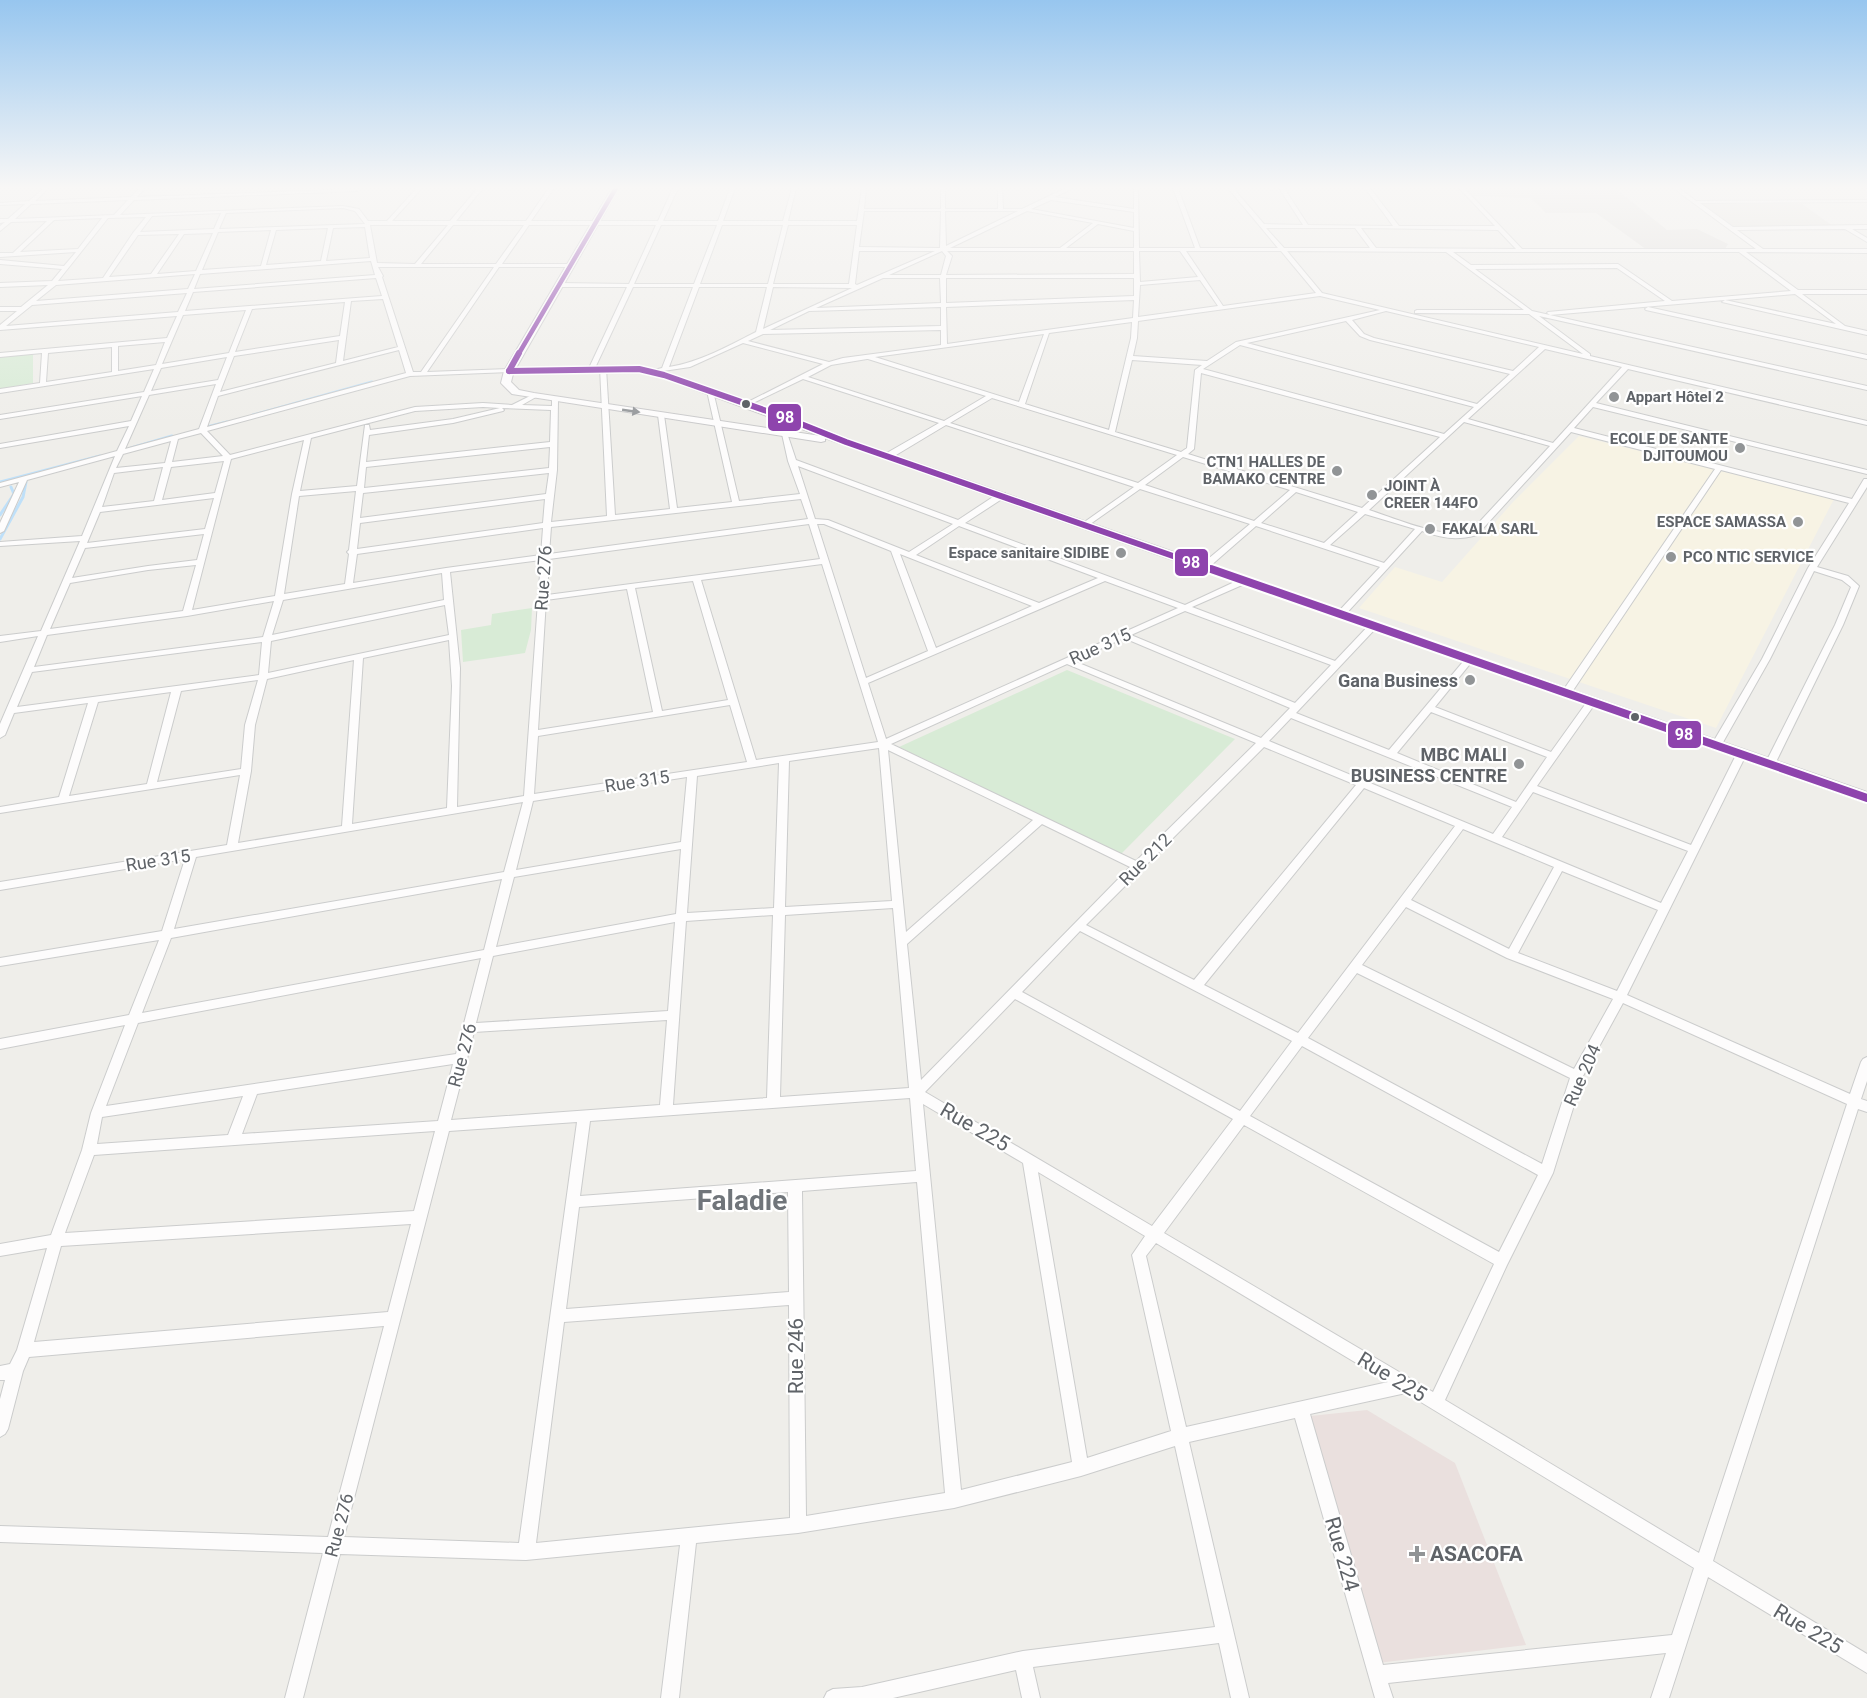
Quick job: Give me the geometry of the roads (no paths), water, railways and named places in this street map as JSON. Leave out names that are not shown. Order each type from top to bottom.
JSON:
[{"type":"main road","points":[[570,267],[509,371],[506,383],[516,392],[555,404],[603,407],[846,442]]},
{"type":"main road","points":[[509,371],[597,368],[639,369],[652,372],[781,416],[846,442],[1592,700],[1867,798]]},
{"type":"street","points":[[57,267],[65,268]]},
{"type":"street","points":[[105,279],[113,267]]},
{"type":"street","points":[[153,275],[158,267]]},
{"type":"street","points":[[0,735],[97,510],[111,471],[147,394],[201,267]]},
{"type":"street","points":[[0,285],[259,267]]},
{"type":"street","points":[[376,267],[410,374]]},
{"type":"street","points":[[423,373],[498,267]]},
{"type":"street","points":[[611,518],[603,407],[597,368],[639,267]]},
{"type":"street","points":[[665,369],[704,267]]},
{"type":"street","points":[[759,332],[775,267]]},
{"type":"street","points":[[854,286],[855,267]]},
{"type":"street","points":[[652,372],[687,366],[854,286],[901,267]]},
{"type":"street","points":[[944,346],[943,276],[946,267]]},
{"type":"street","points":[[1112,432],[1134,338],[1137,298],[1136,267]]},
{"type":"street","points":[[1194,267],[1222,308]]},
{"type":"street","points":[[1297,267],[1320,294]]},
{"type":"street","points":[[1470,267],[1593,358]]},
{"type":"street","points":[[1620,267],[1671,303]]},
{"type":"street","points":[[1764,267],[1845,328]]},
{"type":"street","points":[[0,328],[54,283],[65,268]]},
{"type":"street","points":[[30,303],[380,276]]},
{"type":"street","points":[[879,277],[1136,276]]},
{"type":"street","points":[[1136,284],[1201,278]]},
{"type":"street","points":[[559,285],[854,286]]},
{"type":"street","points":[[1540,314],[1797,292],[1867,292]]},
{"type":"street","points":[[747,404],[829,364],[1320,294],[1867,423]]},
{"type":"street","points":[[0,328],[385,297]]},
{"type":"street","points":[[805,310],[1137,298]]},
{"type":"street","points":[[1713,299],[1867,333]]},
{"type":"street","points":[[339,364],[348,301]]},
{"type":"street","points":[[1636,306],[1867,357]]},
{"type":"street","points":[[0,309],[23,309]]},
{"type":"street","points":[[202,430],[249,309]]},
{"type":"street","points":[[1086,525],[1190,449],[1198,370],[1206,363],[1238,343],[1387,310]]},
{"type":"street","points":[[1397,312],[1530,312],[1867,388]]},
{"type":"street","points":[[1347,318],[1362,335],[1372,339],[1514,373]]},
{"type":"street","points":[[759,332],[944,328]]},
{"type":"street","points":[[1022,404],[1047,334]]},
{"type":"street","points":[[0,391],[344,337]]},
{"type":"street","points":[[0,355],[170,340]]},
{"type":"street","points":[[742,341],[829,364]]},
{"type":"street","points":[[1238,343],[1478,406]]},
{"type":"street","points":[[115,345],[115,373]]},
{"type":"street","points":[[1324,547],[1544,346]]},
{"type":"street","points":[[215,395],[401,348]]},
{"type":"street","points":[[43,384],[45,351]]},
{"type":"street","points":[[867,357],[1445,536],[1461,537],[1474,532],[1626,367]]},
{"type":"street","points":[[1129,358],[1206,363]]},
{"type":"street","points":[[1198,370],[1443,436]]},
{"type":"street","points":[[0,485],[410,374],[509,371]]},
{"type":"street","points":[[803,377],[1386,566]]},
{"type":"street","points":[[0,417],[220,382]]},
{"type":"street","points":[[710,391],[736,503]]},
{"type":"street","points":[[888,456],[993,395]]},
{"type":"street","points":[[366,433],[453,421],[513,407],[534,396]]},
{"type":"street","points":[[111,471],[228,458],[415,409],[555,404]]},
{"type":"street","name":"Rue 276","points":[[294,1698],[529,798],[549,496],[553,471],[555,404]]},
{"type":"street","points":[[1591,404],[1867,472]]},
{"type":"street","points":[[661,415],[674,511]]},
{"type":"street","points":[[781,416],[792,462],[823,561],[884,744],[954,1500]]},
{"type":"street","points":[[1462,420],[1554,445]]},
{"type":"street","points":[[349,586],[367,422]]},
{"type":"street","points":[[0,446],[134,423]]},
{"type":"street","points":[[1569,429],[1853,502]]},
{"type":"street","points":[[202,430],[228,458]]},
{"type":"street","points":[[232,846],[246,771],[250,724],[263,677],[267,639],[279,599],[308,436]]},
{"type":"street","points":[[157,503],[175,438]]},
{"type":"street","points":[[362,465],[554,444]]},
{"type":"street","points":[[187,613],[228,458]]},
{"type":"street","points":[[792,462],[1336,664]]},
{"type":"street","points":[[1567,692],[1719,468]]},
{"type":"street","points":[[296,494],[553,471]]},
{"type":"street","points":[[0,531],[2,522],[24,479]]},
{"type":"street","points":[[1717,744],[1766,659],[1812,568],[1867,481]]},
{"type":"street","points":[[1205,566],[1296,489]]},
{"type":"street","points":[[97,510],[217,495]]},
{"type":"street","points":[[910,555],[1002,495]]},
{"type":"street","points":[[355,521],[549,496]]},
{"type":"street","points":[[351,552],[547,525],[804,496]]},
{"type":"street","points":[[0,639],[279,599],[446,570],[812,521],[825,522],[1040,606]]},
{"type":"street","points":[[1341,614],[1421,528]]},
{"type":"street","points":[[0,544],[83,542],[209,531]]},
{"type":"street","points":[[894,549],[933,652]]},
{"type":"street","points":[[542,598],[823,561]]},
{"type":"street","points":[[66,581],[201,562]]},
{"type":"street","points":[[1770,764],[1839,625],[1855,586],[1845,579],[1812,568]]},
{"type":"street","points":[[446,570],[447,602],[454,636],[456,669],[452,812]]},
{"type":"street","points":[[696,578],[752,763]]},
{"type":"street","points":[[864,682],[1105,578]]},
{"type":"street","name":"Rue 315","points":[[0,886],[529,798],[884,744],[1246,580]]},
{"type":"street","points":[[630,586],[658,714]]},
{"type":"street","points":[[28,670],[267,639],[447,602]]},
{"type":"street","name":"Rue 212","points":[[916,1093],[1013,992],[1262,743],[1374,625]]},
{"type":"street","points":[[1123,635],[1391,754],[1518,806]]},
{"type":"street","points":[[10,711],[263,677],[454,636]]},
{"type":"street","points":[[347,828],[359,658]]},
{"type":"street","points":[[1391,754],[1470,659]]},
{"type":"street","points":[[1066,661],[1665,909]]},
{"type":"street","points":[[151,786],[177,688]]},
{"type":"street","points":[[63,800],[94,700]]},
{"type":"street","points":[[1495,840],[1592,700]]},
{"type":"street","points":[[533,734],[734,702]]},
{"type":"street","points":[[1428,708],[1553,756]]},
{"type":"street","points":[[884,744],[1137,867]]},
{"type":"street","name":"Rue 204","points":[[1436,1403],[1546,1173],[1577,1076],[1665,909],[1742,753]]},
{"type":"street","points":[[773,1103],[784,758]]},
{"type":"street","points":[[0,810],[246,771]]},
{"type":"street","points":[[666,1110],[692,772]]},
{"type":"street","points":[[1196,986],[1363,783]]},
{"type":"street","points":[[1531,787],[1694,850]]},
{"type":"street","points":[[902,942],[1040,820]]},
{"type":"street","points":[[1240,1698],[1139,1256],[1461,825]]},
{"type":"street","points":[[0,962],[166,936],[510,873],[687,844]]},
{"type":"street","points":[[0,1430],[7,1372],[24,1350],[56,1240],[89,1150],[97,1113],[166,936],[191,855]]},
{"type":"street","points":[[1511,955],[1560,865]]},
{"type":"street","points":[[1404,901],[1511,955],[1620,997],[1861,1104]]},
{"type":"street","points":[[0,1044],[681,917],[898,904]]},
{"type":"street","points":[[1079,926],[1300,1040],[1546,1173]]},
{"type":"street","points":[[1355,967],[1577,1076]]},
{"type":"street","points":[[1013,992],[1502,1261]]},
{"type":"street","points":[[470,1028],[673,1015]]},
{"type":"street","points":[[97,1113],[462,1058]]},
{"type":"street","points":[[1660,1698],[1703,1565],[1861,1104],[1867,1062]]},
{"type":"street","points":[[233,1140],[252,1090]]},
{"type":"street","points":[[89,1150],[916,1093]]},
{"type":"street","name":"Rue 225","points":[[916,1093],[1407,1385],[1867,1664]]},
{"type":"street","points":[[526,1552],[584,1116]]},
{"type":"street","points":[[1029,1159],[1081,1468]]},
{"type":"street","points":[[573,1202],[924,1176]]},
{"type":"street","name":"Rue 246","points":[[795,1186],[798,1526]]},
{"type":"street","points":[[0,1250],[56,1240],[420,1217]]},
{"type":"street","points":[[557,1316],[796,1298]]},
{"type":"street","points":[[24,1350],[393,1318]]},
{"type":"street","points":[[0,1534],[526,1552],[798,1526],[954,1500],[1081,1468],[1180,1436],[1301,1411],[1407,1385]]},
{"type":"street","name":"Rue 224","points":[[1301,1411],[1384,1698]]},
{"type":"street","points":[[670,1698],[689,1536]]},
{"type":"street","points":[[833,1698],[862,1697],[1023,1660],[1225,1634]]},
{"type":"street","points":[[1377,1675],[1678,1643]]},
{"type":"street","points":[[1023,1660],[1031,1698]]},
{"type":"waterway","points":[[253,415],[372,382]]},
{"type":"waterway","points":[[203,428],[227,422]]},
{"type":"waterway","points":[[131,448],[172,436]]},
{"type":"waterway","points":[[0,482],[100,456]]},
{"type":"waterway","points":[[0,539],[23,497],[26,482]]},
{"type":"waterway","points":[[0,515],[14,494],[11,487]]},
{"type":"place","name":"Appart Hôtel 2","points":[[1614,397]]},
{"type":"place","name":"ECOLE DE SANTE DJITOUMOU","points":[[1740,448]]},
{"type":"place","name":"CTN1 HALLES DE BAMAKO CENTRE","points":[[1337,471]]},
{"type":"place","name":"JOINT À CREER 144FO","points":[[1372,495]]},
{"type":"place","name":"ESPACE SAMASSA","points":[[1798,522]]},
{"type":"place","name":"FAKALA SARL","points":[[1430,529]]},
{"type":"place","name":"Espace sanitaire SIDIBE","points":[[1121,553]]},
{"type":"place","name":"PCO NTIC SERVICE","points":[[1671,557]]},
{"type":"place","name":"Gana Business","points":[[1470,680]]},
{"type":"place","name":"MBC MALI BUSINESS CENTRE","points":[[1519,764]]},
{"type":"place","name":"ASACOFA","points":[[1417,1554]]},
{"type":"district","name":"Faladie","points":[[742,1200]]}]
